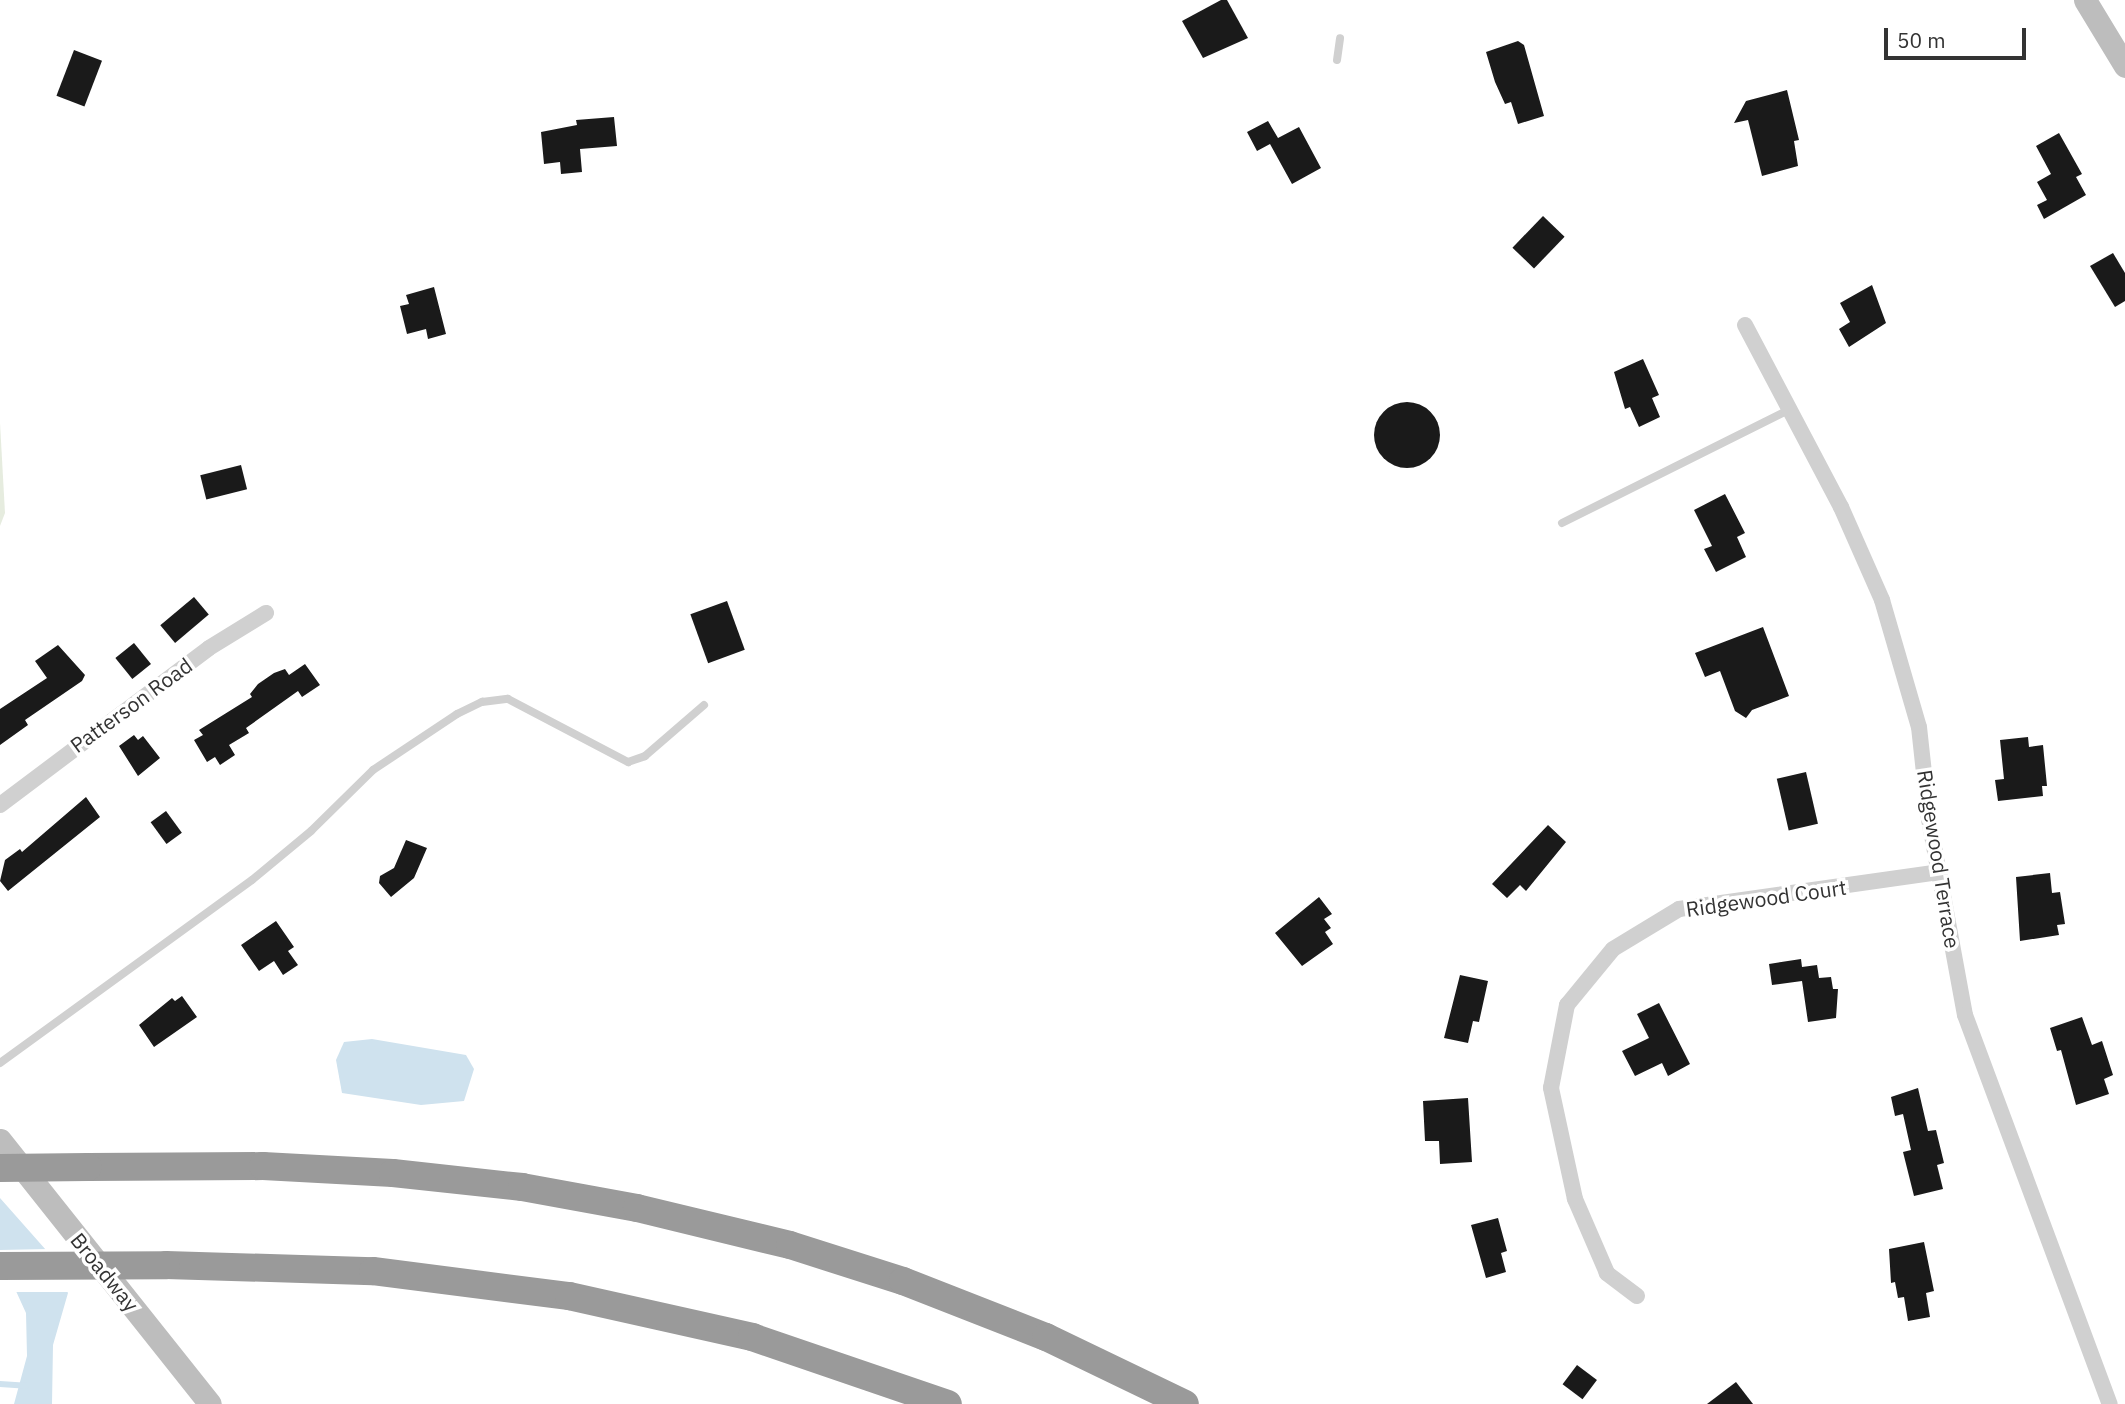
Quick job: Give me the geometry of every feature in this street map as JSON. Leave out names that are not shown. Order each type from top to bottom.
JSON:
[{"type":"highway","points":[[0,1168],[224,1166],[371,1171],[522,1187],[637,1208],[790,1245],[928,1290],[1056,1342],[1185,1404]]},
{"type":"highway","points":[[0,1266],[166,1265],[373,1271],[569,1296],[752,1337],[948,1404]]},
{"type":"main road","points":[[2085,0],[2125,66]]},
{"type":"main road","name":"Broadway","points":[[0,1140],[210,1404]]},
{"type":"street","name":"Ridgewood Terrace","points":[[1745,325],[1882,600],[1919,727],[1929,819],[1965,1015],[2109,1404]]},
{"type":"street","name":"Patterson Road","points":[[0,805],[209,648],[266,612]]},
{"type":"street","name":"Ridgewood Court","points":[[1637,1296],[1607,1273],[1575,1199],[1551,1088],[1567,1005],[1613,949],[1679,909],[1940,872]]},
{"type":"lane","points":[[1337,60],[1340,38]]},
{"type":"lane","points":[[1562,523],[1789,410]]},
{"type":"lane","points":[[0,1063],[252,880],[312,831],[373,770],[457,713],[482,702],[508,699],[628,762],[645,755],[704,705]]},
{"type":"shaded area","points":[[0,423],[5,513],[0,526]]},
{"type":"water","points":[[372,1039],[466,1055],[474,1069],[464,1101],[421,1105],[342,1093],[336,1060],[344,1042]]},
{"type":"water","points":[[0,1198],[46,1250],[68,1293],[53,1345],[52,1404],[14,1404],[27,1356],[26,1313],[0,1256]]},
{"type":"pier","points":[[49,1249],[71,1292],[13,1292],[0,1264],[0,1250]]},
{"type":"building","points":[[1221,0],[1227,0],[1248,38],[1203,58],[1182,21]]},
{"type":"building","points":[[1518,41],[1524,45],[1544,116],[1518,124],[1511,102],[1505,104],[1495,82],[1486,52]]},
{"type":"building","points":[[74,50],[102,61],[84,106],[56,96]]},
{"type":"building","points":[[1787,90],[1799,140],[1794,141],[1798,166],[1762,176],[1748,120],[1734,123],[1746,101]]},
{"type":"building","points":[[614,117],[617,146],[580,149],[582,172],[561,174],[560,162],[544,164],[541,132],[577,125],[576,120]]},
{"type":"building","points":[[1268,121],[1278,138],[1299,127],[1321,168],[1292,184],[1270,144],[1257,151],[1247,132]]},
{"type":"building","points":[[2059,133],[2082,174],[2076,177],[2086,195],[2044,219],[2037,205],[2047,200],[2037,182],[2051,174],[2036,146]]},
{"type":"building","points":[[1543,216],[1565,237],[1534,268],[1512,248]]},
{"type":"building","points":[[2113,253],[2125,273],[2125,301],[2115,307],[2090,266]]},
{"type":"building","points":[[1872,285],[1886,323],[1849,347],[1839,329],[1850,322],[1840,303]]},
{"type":"building","points":[[434,287],[446,334],[428,339],[426,329],[407,334],[400,306],[409,304],[406,295]]},
{"type":"building","points":[[1643,359],[1659,395],[1652,398],[1660,417],[1639,427],[1630,407],[1625,409],[1614,372]]},
{"type":"building","points":[[1407,402],[1420,405],[1430,412],[1437,422],[1440,435],[1437,448],[1430,458],[1420,465],[1407,468],[1394,465],[1384,458],[1377,448],[1374,435],[1377,422],[1384,412],[1394,405]]},
{"type":"building","points":[[241,465],[247,489],[206,499],[200,475]]},
{"type":"building","points":[[1725,494],[1745,533],[1737,537],[1746,557],[1716,572],[1704,549],[1712,546],[1694,510]]},
{"type":"building","points":[[194,597],[209,615],[175,643],[160,625]]},
{"type":"building","points":[[727,601],[745,650],[708,663],[690,614]]},
{"type":"building","points":[[1763,627],[1789,696],[1752,710],[1746,718],[1735,711],[1720,671],[1705,677],[1695,653]]},
{"type":"building","points":[[134,643],[151,664],[132,679],[115,658]]},
{"type":"building","points":[[58,645],[85,675],[82,681],[25,720],[28,725],[0,745],[0,709],[47,678],[35,661]]},
{"type":"building","points":[[305,664],[320,685],[302,697],[298,691],[246,728],[249,733],[229,745],[235,755],[220,765],[215,757],[207,762],[194,740],[203,735],[199,730],[252,697],[250,694],[258,684],[274,673],[285,669],[289,675]]},
{"type":"building","points":[[134,735],[138,740],[143,736],[160,758],[138,776],[119,746]]},
{"type":"building","points":[[2028,737],[2029,747],[2043,745],[2047,786],[2042,786],[2043,796],[1998,801],[1995,780],[2004,779],[2000,740]]},
{"type":"building","points":[[1806,772],[1818,824],[1789,830],[1777,779]]},
{"type":"building","points":[[86,797],[100,817],[8,891],[0,881],[5,860],[20,849],[22,852]]},
{"type":"building","points":[[166,811],[182,833],[166,844],[151,822]]},
{"type":"building","points":[[1548,825],[1566,842],[1526,891],[1520,885],[1507,898],[1492,884]]},
{"type":"building","points":[[406,840],[427,848],[414,878],[391,897],[379,883],[380,876],[394,868]]},
{"type":"building","points":[[2050,873],[2052,893],[2060,892],[2065,924],[2057,925],[2059,935],[2020,941],[2016,877]]},
{"type":"building","points":[[1319,897],[1332,914],[1324,919],[1331,928],[1325,932],[1333,944],[1302,966],[1275,933]]},
{"type":"building","points":[[276,921],[294,947],[288,951],[298,965],[283,975],[274,961],[259,971],[241,945]]},
{"type":"building","points":[[1801,959],[1802,967],[1817,965],[1819,978],[1831,977],[1833,989],[1838,989],[1836,1018],[1808,1022],[1802,981],[1772,985],[1769,964]]},
{"type":"building","points":[[1460,975],[1488,981],[1479,1022],[1473,1021],[1468,1043],[1444,1038]]},
{"type":"building","points":[[182,996],[197,1017],[154,1047],[139,1025],[172,998],[175,1001]]},
{"type":"building","points":[[1659,1003],[1690,1064],[1668,1076],[1662,1063],[1635,1076],[1622,1051],[1649,1038],[1637,1014]]},
{"type":"building","points":[[2082,1017],[2092,1045],[2102,1041],[2113,1075],[2104,1079],[2109,1094],[2076,1105],[2061,1050],[2057,1051],[2050,1028]]},
{"type":"building","points":[[1918,1088],[1928,1131],[1936,1130],[1944,1163],[1937,1165],[1943,1189],[1914,1196],[1903,1152],[1911,1150],[1903,1114],[1895,1116],[1891,1097]]},
{"type":"building","points":[[1468,1098],[1472,1162],[1440,1164],[1439,1141],[1425,1141],[1423,1101]]},
{"type":"building","points":[[1498,1218],[1507,1251],[1501,1253],[1506,1272],[1486,1278],[1471,1225]]},
{"type":"building","points":[[1924,1242],[1934,1291],[1926,1293],[1930,1317],[1908,1321],[1904,1297],[1898,1298],[1895,1282],[1891,1283],[1889,1249]]},
{"type":"building","points":[[1577,1365],[1597,1380],[1583,1399],[1563,1384]]},
{"type":"building","points":[[1736,1382],[1753,1404],[1707,1404]]},
{"type":"waterway","points":[[0,1384],[26,1386]]}]
